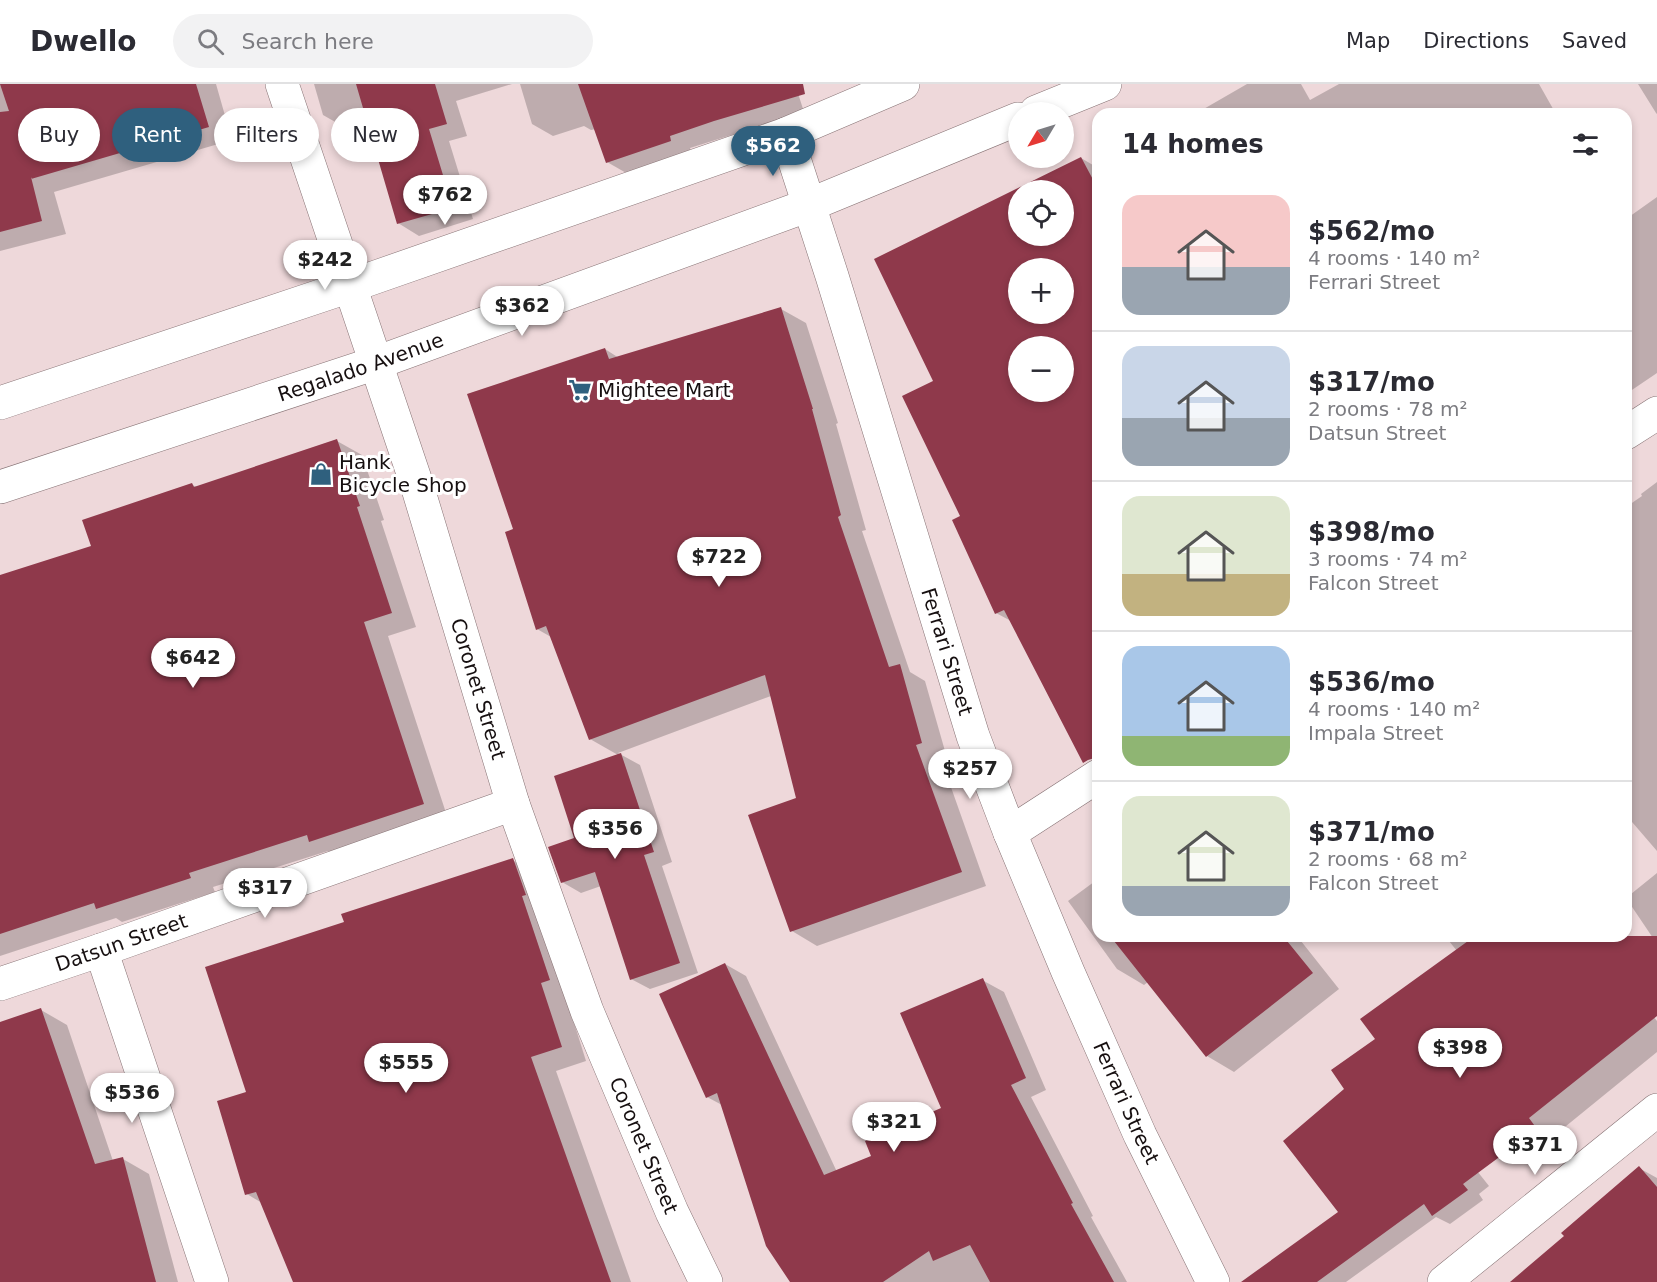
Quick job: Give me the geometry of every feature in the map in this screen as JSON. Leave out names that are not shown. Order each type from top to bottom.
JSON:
[{"type":"street","name":"Coronet Street","points":[[282,84],[416,482],[513,804],[587,1011],[672,1212],[706,1282]]},
{"type":"street","points":[[0,403],[350,286],[786,134],[903,84]]},
{"type":"street","points":[[1061,102],[1105,84]]},
{"type":"street","name":"Regalado Avenue","points":[[0,487],[376,363],[809,205],[1008,123]]},
{"type":"street","name":"Ferrari Street","points":[[786,134],[839,299],[966,717],[1010,833],[1068,972],[1140,1135],[1213,1282]]},
{"type":"street","points":[[1632,429],[1657,413]]},
{"type":"street","points":[[1010,833],[1092,780]]},
{"type":"street","name":"Datsun Street","points":[[0,984],[513,804]]},
{"type":"street","points":[[100,950],[212,1282]]},
{"type":"street","points":[[1444,1282],[1657,1110]]},
{"type":"building","points":[[0,84],[196,84],[209,127],[202,129],[202,108],[112,108],[112,155],[100,159],[100,108],[18,108],[18,162],[89,162],[31,179],[42,221],[0,232],[0,112],[9,111]]},
{"type":"building","points":[[356,84],[435,84],[447,124],[429,129],[453,208],[397,224],[379,162],[419,162],[419,108],[363,108]]},
{"type":"building","points":[[578,84],[803,84],[805,94],[670,136],[671,141],[606,163]]},
{"type":"building","points":[[1081,157],[1092,178],[1092,759],[1083,763],[1004,610],[995,614],[952,520],[960,516],[902,396],[933,381],[874,259],[1008,193],[1008,246],[1074,246],[1074,180],[1034,180],[1059,168],[1074,168],[1074,160]]},
{"type":"building","points":[[781,307],[813,409],[841,515],[838,517],[889,667],[900,664],[922,743],[916,745],[962,872],[790,932],[748,815],[796,798],[765,675],[589,740],[546,626],[536,630],[505,532],[513,529],[467,394],[605,348],[609,359]]},
{"type":"building","points":[[337,439],[392,613],[364,622],[424,804],[309,842],[307,835],[189,873],[191,878],[96,909],[94,903],[0,934],[0,575],[91,546],[82,520],[192,483],[194,487]]},
{"type":"building","points":[[621,753],[654,852],[644,855],[680,963],[630,980],[595,872],[561,883],[548,847],[574,838],[554,776]]},
{"type":"building","points":[[513,858],[526,895],[522,896],[550,980],[541,983],[562,1047],[531,1057],[611,1282],[293,1282],[256,1192],[245,1195],[217,1101],[246,1092],[205,967],[344,922],[341,914]]},
{"type":"building","points":[[1632,936],[1657,936],[1657,1016],[1529,1118],[1537,1129],[1463,1184],[1468,1190],[1432,1216],[1424,1204],[1317,1282],[1241,1282],[1338,1212],[1283,1141],[1344,1089],[1331,1070],[1375,1039],[1360,1019],[1467,942],[1632,942]]},
{"type":"building","points":[[1115,942],[1288,942],[1313,973],[1206,1057]]},
{"type":"building","points":[[725,963],[824,1175],[871,1156],[865,1141],[941,1108],[900,1013],[983,978],[1026,1078],[1011,1085],[1073,1203],[1071,1204],[1114,1282],[990,1282],[970,1245],[933,1261],[929,1251],[883,1282],[790,1282],[766,1246],[717,1093],[706,1098],[659,994]]},
{"type":"building","points":[[41,1008],[95,1164],[123,1157],[156,1282],[0,1282],[0,1022]]},
{"type":"building","points":[[1639,1166],[1657,1187],[1657,1282],[1510,1282],[1564,1236],[1561,1233]]},
{"type":"place","name":"Mightee Mart","points":[[580,390]]},
{"type":"place","name":"Hank Bicycle Shop","points":[[321,474]]}]
